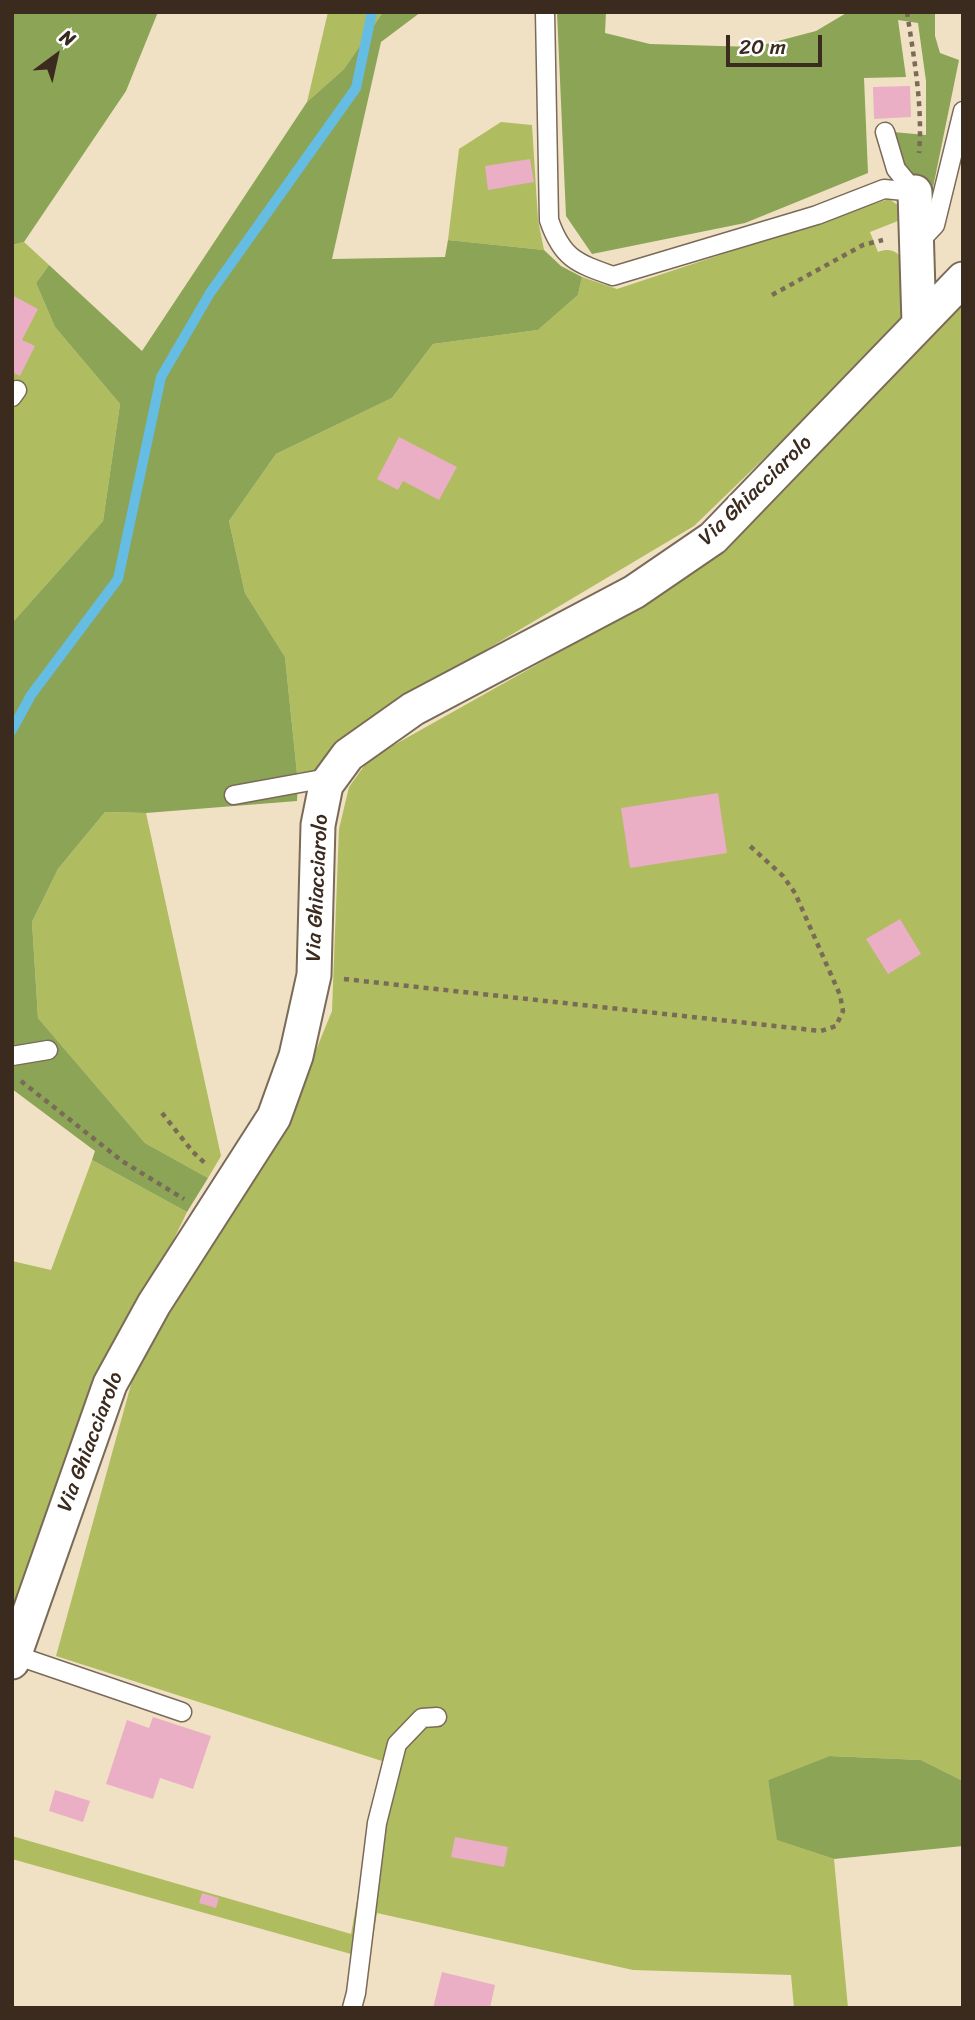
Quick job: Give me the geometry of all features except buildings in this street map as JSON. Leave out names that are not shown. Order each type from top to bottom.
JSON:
[{"type":"street","points":[[915,192],[919,324]]},
{"type":"street","name":"Via Ghiacciarolo","points":[[13,1658],[110,1384],[209,1215],[274,1117],[296,1056],[314,975],[318,825],[326,785],[348,755],[413,709],[634,592],[713,538],[963,279]]},
{"type":"lane","points":[[545,12],[549,220],[556,240],[567,257],[589,268],[613,276],[817,215],[884,189],[915,192]]},
{"type":"lane","points":[[918,244],[935,225],[963,111]]},
{"type":"lane","points":[[885,132],[897,169],[915,192]]},
{"type":"lane","points":[[234,795],[332,777]]},
{"type":"lane","points":[[12,1056],[48,1051]]},
{"type":"lane","points":[[13,1658],[182,1712]]},
{"type":"lane","points":[[352,2008],[358,1980],[377,1823],[397,1744],[422,1718],[437,1717]]},
{"type":"path","points":[[907,12],[921,134],[915,192]]},
{"type":"path","points":[[772,295],[863,245],[899,237],[918,244]]},
{"type":"path","points":[[314,975],[821,1031],[836,1026],[843,1011],[840,995],[795,893],[783,876],[750,846]]},
{"type":"path","points":[[18,1078],[122,1161],[209,1215]]},
{"type":"path","points":[[162,1113],[193,1152],[231,1181]]},
{"type":"green space","points":[[12,12],[158,12],[126,91],[24,242],[12,245]]},
{"type":"green space","points":[[328,12],[383,12],[344,69],[307,102]]},
{"type":"green space","points":[[383,12],[421,12],[381,42],[332,259],[445,257],[448,240],[544,250],[561,266],[582,277],[578,295],[538,330],[433,344],[392,398],[276,454],[229,521],[245,593],[285,657],[298,783],[297,801],[146,813],[105,812],[58,869],[32,922],[38,1018],[145,1143],[208,1178],[187,1212],[92,1160],[95,1151],[12,1089],[12,623],[103,521],[120,404],[55,327],[36,283],[49,265],[142,351],[307,102],[344,69]]},
{"type":"green space","points":[[557,12],[606,12],[605,33],[650,44],[755,47],[816,31],[848,12],[935,12],[935,36],[940,53],[959,60],[927,217],[909,169],[898,156],[893,132],[926,135],[926,81],[918,23],[898,20],[906,77],[864,78],[868,173],[745,223],[592,254],[566,216]]},
{"type":"green space","points":[[501,122],[532,125],[538,220],[544,250],[448,240],[459,149]]},
{"type":"green space","points":[[889,199],[906,211],[908,217],[870,232],[878,252],[894,252],[907,263],[905,322],[694,526],[373,717],[325,769],[297,773],[285,657],[245,593],[229,521],[276,454],[392,398],[433,344],[538,330],[578,295],[582,277],[617,289]]},
{"type":"green space","points":[[24,242],[49,265],[36,283],[55,327],[120,404],[103,521],[12,623],[12,245]]},
{"type":"green space","points":[[963,302],[963,1781],[921,1760],[831,1756],[768,1780],[778,1840],[834,1859],[848,2008],[794,2008],[791,1975],[633,1970],[377,1913],[371,1949],[351,1954],[12,1859],[12,1836],[351,1934],[382,1761],[56,1656],[135,1370],[287,1121],[332,1011],[339,829],[349,787],[369,759],[636,609],[778,497]]},
{"type":"green space","points":[[105,812],[146,813],[221,1156],[208,1178],[145,1143],[38,1018],[32,922],[58,869]]},
{"type":"green space","points":[[92,1160],[187,1212],[151,1286],[12,1628],[12,1261],[51,1270]]},
{"type":"green space","points":[[830,1756],[921,1760],[963,1781],[963,1846],[834,1859],[777,1840],[768,1780]]},
{"type":"waterway","points":[[12,730],[31,695],[118,579],[161,377],[210,293],[356,88],[372,12]]}]
